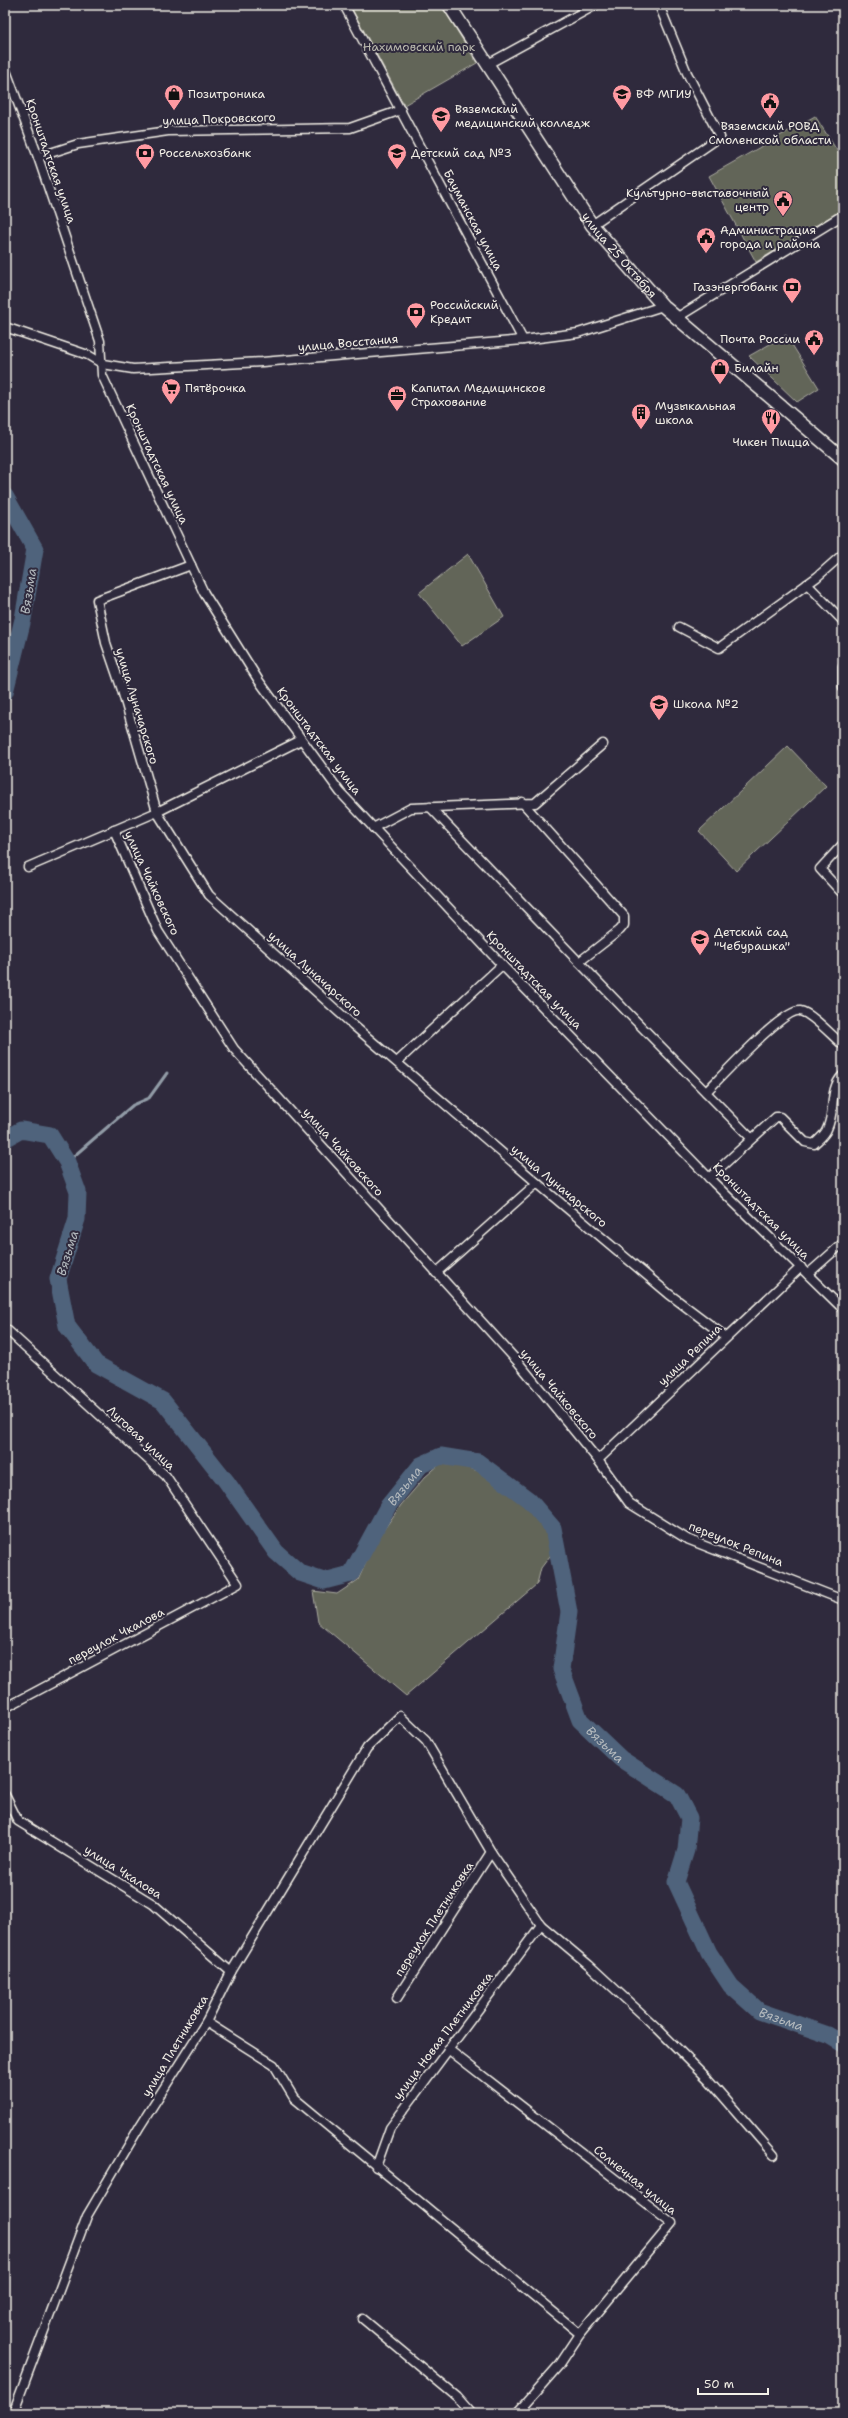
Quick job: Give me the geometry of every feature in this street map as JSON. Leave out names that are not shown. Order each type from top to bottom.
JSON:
[{"type":"main road","name":"улица 25 Октября","points":[[449,5],[486,65],[592,225],[663,306],[678,317],[843,459]]},
{"type":"street","name":"Бауманская улица","points":[[344,5],[523,340]]},
{"type":"street","points":[[486,65],[596,5]]},
{"type":"street","points":[[592,225],[720,137],[687,73],[659,5]]},
{"type":"street","name":"Кронштадтская улица","points":[[5,68],[38,157],[100,342],[103,364],[102,375],[204,592],[259,681],[340,792],[373,828],[502,966],[710,1178],[843,1308]]},
{"type":"street","name":"улица Покровского","points":[[38,157],[78,144],[161,132],[350,128],[401,110]]},
{"type":"street","points":[[678,317],[843,215]]},
{"type":"street","name":"улица Восстания","points":[[5,327],[88,355],[103,364],[133,369],[262,362],[523,340],[578,333],[663,306]]},
{"type":"street","points":[[679,627],[719,648],[807,584],[843,554]]},
{"type":"street","name":"улица Луначарского","points":[[191,565],[97,600],[106,643],[121,687],[157,812],[209,894],[397,1062],[537,1182],[669,1294],[726,1337]]},
{"type":"street","points":[[807,584],[843,622]]},
{"type":"street","points":[[843,666],[843,687]]},
{"type":"street","points":[[28,867],[157,812],[301,740]]},
{"type":"street","points":[[373,828],[412,808],[522,802],[535,803],[603,744]]},
{"type":"street","points":[[522,802],[624,916],[624,925],[620,930],[579,962]]},
{"type":"street","points":[[430,807],[579,962],[752,1138]]},
{"type":"street","name":"улица Чайковского","points":[[114,830],[158,930],[234,1049],[518,1362],[598,1460]]},
{"type":"street","points":[[843,844],[820,869],[843,894]]},
{"type":"street","points":[[397,1062],[502,966]]},
{"type":"street","points":[[706,1092],[758,1040],[787,1015],[796,1011],[807,1014],[843,1045]]},
{"type":"street","points":[[710,1178],[772,1118],[780,1117],[805,1142],[814,1144],[827,1130],[832,1112],[833,1091],[843,1075]]},
{"type":"street","points":[[436,1273],[537,1182]]},
{"type":"street","points":[[808,1274],[843,1244]]},
{"type":"street","name":"улица Репина","points":[[598,1460],[801,1267]]},
{"type":"street","name":"Луговая улица","points":[[5,1328],[166,1476],[238,1584]]},
{"type":"street","name":"переулок Репина","points":[[598,1460],[629,1503],[687,1539],[843,1600]]},
{"type":"street","name":"переулок Чкалова","points":[[5,1708],[238,1584]]},
{"type":"street","name":"улица Плетниковка","points":[[13,2413],[87,2216],[140,2126],[206,2022],[232,1972],[368,1748],[400,1716],[426,1741],[491,1852]]},
{"type":"street","name":"улица Чкалова","points":[[5,1795],[18,1821],[153,1904],[232,1972]]},
{"type":"street","points":[[491,1852],[541,1925],[589,1965],[658,2029],[708,2079],[774,2155]]},
{"type":"street","name":"переулок Плетниковка","points":[[397,1998],[491,1852]]},
{"type":"street","name":"улица Новая Плетниковка","points":[[376,2167],[390,2128],[541,1925]]},
{"type":"street","points":[[206,2022],[274,2065],[294,2098],[580,2334]]},
{"type":"street","name":"Солнечная улица","points":[[448,2049],[672,2223],[580,2334],[560,2364],[518,2413]]},
{"type":"street","points":[[363,2319],[457,2397],[471,2413]]},
{"type":"green space","name":"Нахимовский парк","points":[[350,5],[441,5],[477,63],[404,105]]},
{"type":"green space","points":[[815,116],[843,160],[843,209],[756,262],[709,176]]},
{"type":"green space","points":[[786,335],[819,388],[797,402],[749,356]]},
{"type":"green space","points":[[468,554],[504,617],[462,646],[419,593]]},
{"type":"green space","points":[[788,746],[826,786],[736,871],[699,831]]},
{"type":"green space","points":[[440,1464],[477,1470],[499,1481],[510,1489],[520,1497],[537,1517],[550,1540],[553,1552],[541,1568],[537,1584],[406,1696],[318,1622],[313,1591],[337,1594],[358,1580],[376,1541],[401,1505],[425,1477]]},
{"type":"waterway","name":"Вязьма","points":[[5,496],[35,549],[23,619],[5,692]]},
{"type":"waterway","points":[[67,1162],[133,1105],[149,1098],[167,1073]]},
{"type":"waterway","name":"Вязьма","points":[[5,1139],[21,1130],[50,1135],[67,1162],[78,1192],[77,1219],[58,1279],[67,1326],[96,1364],[163,1401],[226,1481],[276,1552],[300,1573],[324,1581],[351,1574],[388,1506],[421,1465],[441,1456],[478,1462],[529,1500],[553,1528],[569,1612],[561,1669],[580,1720],[621,1759],[677,1795],[689,1818],[686,1850],[676,1882],[709,1953],[731,1986],[759,2011],[828,2035],[843,2044]]},
{"type":"place","name":"Позитроника","points":[[174,111]]},
{"type":"place","name":"ВФ МГИУ","points":[[622,111]]},
{"type":"place","name":"Вяземский РОВД Смоленской области","points":[[770,119]]},
{"type":"place","name":"Вяземский медицинский колледж","points":[[441,133]]},
{"type":"place","name":"Россельхозбанк","points":[[145,170]]},
{"type":"place","name":"Детский сад №3","points":[[397,170]]},
{"type":"place","name":"Культурно-выставочный центр","points":[[783,217]]},
{"type":"place","name":"Администрация города и района","points":[[706,254]]},
{"type":"place","name":"Газэнергобанк","points":[[792,304]]},
{"type":"place","name":"Российский Кредит","points":[[416,329]]},
{"type":"place","name":"Почта России","points":[[814,356]]},
{"type":"place","name":"Билайн","points":[[720,385]]},
{"type":"place","name":"Пятёрочка","points":[[171,405]]},
{"type":"place","name":"Капитал Медицинское Страхование","points":[[397,412]]},
{"type":"place","name":"Музыкальная школа","points":[[641,430]]},
{"type":"place","name":"Чикен Пицца","points":[[771,435]]},
{"type":"place","name":"Школа №2","points":[[659,721]]},
{"type":"place","name":"Детский сад \"Чебурашка\"","points":[[700,956]]}]
